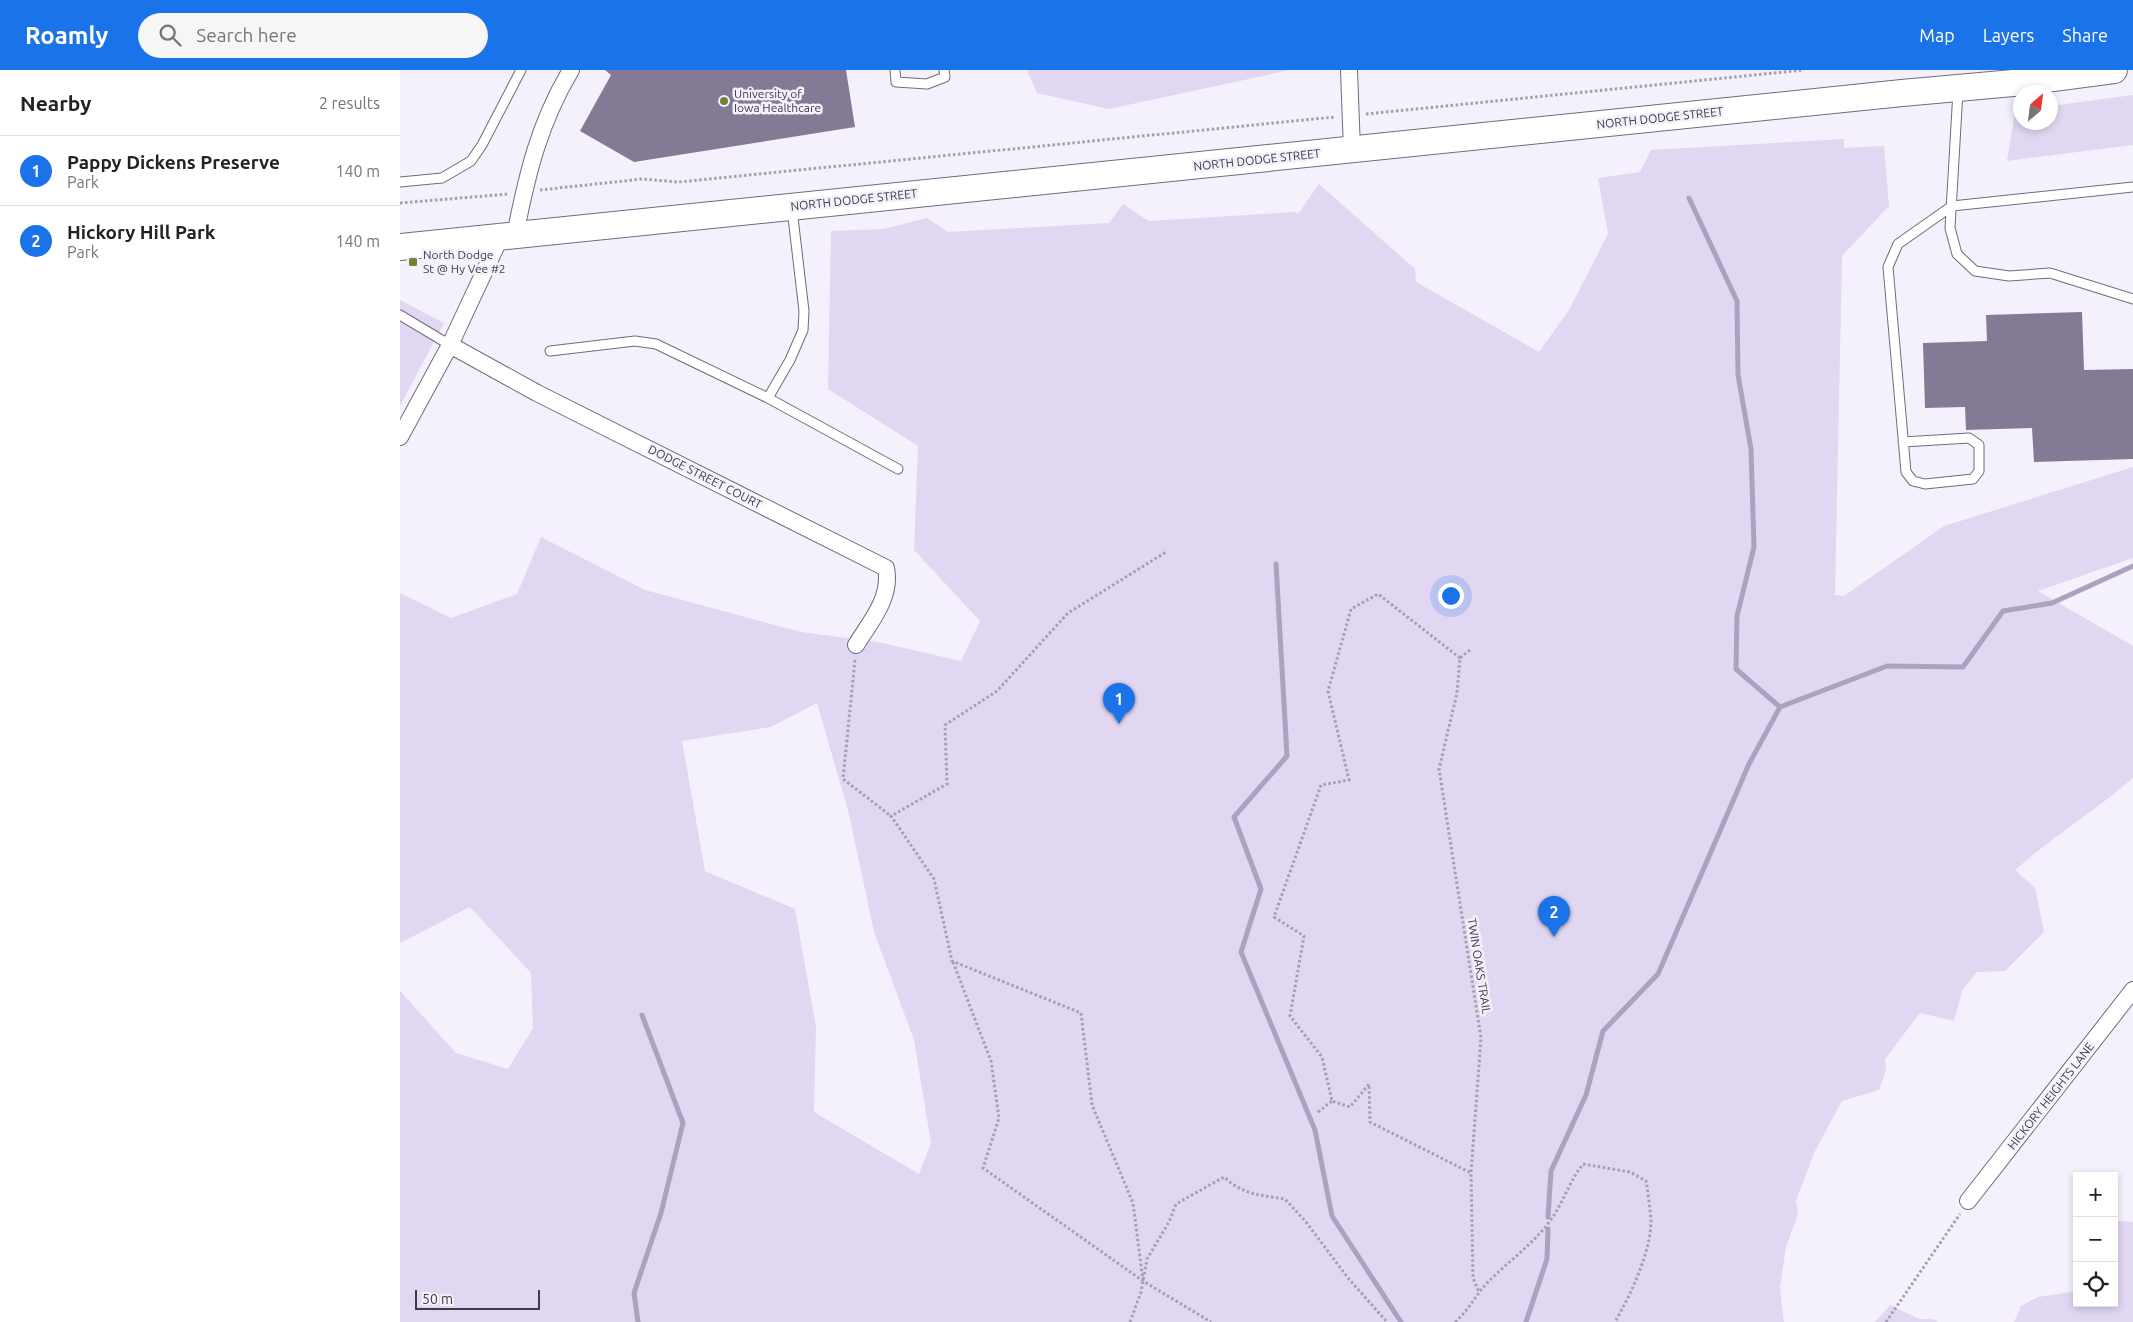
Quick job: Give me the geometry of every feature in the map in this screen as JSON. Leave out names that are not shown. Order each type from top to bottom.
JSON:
[{"type":"main road","name":"NORTH DODGE STREET","points":[[400,247],[2024,82],[2114,70]]},
{"type":"street","points":[[400,437],[508,235],[524,192],[530,162],[551,107],[571,70]]},
{"type":"street","points":[[1349,70],[1352,150]]},
{"type":"street","name":"DODGE STREET COURT","points":[[450,345],[537,393],[886,568],[889,580],[886,594],[856,645]]},
{"type":"street","name":"HICKORY HEIGHTS LANE","points":[[1968,1201],[2133,990]]},
{"type":"lane","points":[[400,182],[442,178],[471,161],[482,145],[521,70]]},
{"type":"lane","points":[[894,70],[896,82],[927,84],[945,77],[944,70]]},
{"type":"lane","points":[[1958,88],[1950,228],[1957,254],[1975,271],[2009,276],[2050,273],[2133,299]]},
{"type":"lane","points":[[1903,442],[1969,438],[1979,445],[1980,471],[1973,479],[1924,484],[1913,481],[1906,472],[1903,442],[1888,267],[1898,244],[1952,206],[2133,187]]},
{"type":"lane","points":[[768,398],[790,360],[803,330],[804,311],[791,207]]},
{"type":"lane","points":[[400,315],[450,345]]},
{"type":"lane","points":[[550,351],[635,341],[656,344],[768,398],[898,469]]},
{"type":"path","points":[[400,203],[642,179],[678,182],[1804,70]]},
{"type":"path","points":[[891,816],[947,784],[945,725],[997,691],[1068,613],[1166,552]]},
{"type":"path","points":[[1332,1100],[1322,1057],[1290,1016],[1304,936],[1274,917],[1321,785],[1349,780],[1328,691],[1351,609],[1378,594],[1460,658],[1470,650]]},
{"type":"path","points":[[856,645],[844,779],[891,816],[934,879],[952,961],[991,1061],[999,1118],[983,1168],[1143,1281],[1211,1322]]},
{"type":"path","name":"TWIN OAKS TRAIL","points":[[1460,658],[1457,693],[1439,769],[1481,1038],[1471,1173],[1473,1278],[1479,1292]]},
{"type":"path","points":[[952,961],[1081,1013],[1092,1105],[1133,1203],[1143,1281]]},
{"type":"path","points":[[1332,1100],[1350,1107],[1369,1084],[1370,1122],[1471,1173]]},
{"type":"path","points":[[1318,1112],[1332,1100]]},
{"type":"path","points":[[1455,1322],[1469,1310],[1479,1292],[1522,1252],[1550,1221],[1574,1176],[1583,1164],[1630,1172],[1646,1181],[1650,1228],[1648,1245],[1631,1294],[1616,1322]]},
{"type":"path","points":[[1130,1322],[1141,1292],[1147,1259],[1169,1222],[1176,1204],[1224,1177],[1237,1188],[1258,1196],[1284,1199],[1306,1222],[1348,1278],[1387,1322]]},
{"type":"path","points":[[1886,1322],[1968,1201]]},
{"type":"shaded area","points":[[1027,70],[1290,70],[1109,109],[1037,93]]},
{"type":"shaded area","points":[[2133,95],[2133,145],[2007,161],[2013,124],[2013,130],[2058,130],[2058,105]]},
{"type":"shaded area","points":[[1844,139],[1844,148],[1884,146],[1889,206],[1842,256],[1835,595],[1844,596],[1944,526],[2133,467],[2133,558],[2038,591],[2133,646],[2133,778],[2015,870],[2035,888],[2044,932],[2005,971],[1977,972],[1963,989],[1954,1021],[1920,1013],[1885,1059],[1886,1070],[1879,1090],[1842,1101],[1814,1153],[1796,1201],[1798,1214],[1786,1247],[1780,1288],[1784,1322],[400,1322],[400,991],[456,1053],[508,1069],[533,1028],[531,973],[470,907],[400,943],[400,593],[451,618],[517,594],[541,537],[645,590],[801,632],[878,642],[961,661],[980,621],[914,550],[918,446],[828,389],[831,231],[884,229],[927,218],[948,232],[1109,223],[1123,204],[1149,221],[1295,212],[1298,214],[1319,184],[1415,269],[1416,282],[1539,352],[1569,310],[1608,234],[1598,178],[1640,172],[1651,150]],"holes":[[[817,703],[849,814],[874,932],[914,1040],[931,1143],[919,1174],[814,1112],[816,1027],[795,909],[705,871],[682,741],[771,727]]]},
{"type":"shaded area","points":[[400,300],[444,323],[400,406]]},
{"type":"shaded area","points":[[2118,1221],[2133,1222],[2133,1322],[2014,1322],[2021,1306],[2038,1297],[2073,1292],[2073,1307],[2118,1307]]},
{"type":"shaded area","points":[[1890,1305],[1919,1319],[1933,1319],[1938,1322],[1875,1322]]},
{"type":"building","name":"University of Iowa Healthcare","points":[[605,70],[846,70],[855,127],[634,162],[580,131],[611,75]]},
{"type":"building","points":[[2082,312],[2084,370],[2133,369],[2133,459],[2034,462],[2032,428],[1966,430],[1965,407],[1925,408],[1923,343],[1987,341],[1986,315]]},
{"type":"waterway","points":[[1689,198],[1737,301],[1738,375],[1751,449],[1754,547],[1737,616],[1736,669],[1780,707]]},
{"type":"waterway","points":[[1276,564],[1287,756],[1234,817],[1261,889],[1241,952],[1315,1130],[1332,1216],[1401,1322]]},
{"type":"waterway","points":[[1548,1217],[1551,1171],[1586,1095],[1603,1031],[1658,974],[1749,764],[1780,707],[1887,666],[1963,667],[2003,611],[2052,603],[2133,566]]},
{"type":"waterway","points":[[638,1322],[634,1293],[661,1213],[683,1123],[642,1015]]},
{"type":"waterway","points":[[1526,1322],[1547,1259],[1548,1229]]},
{"type":"place","name":"University of Iowa Healthcare","points":[[724,101]]},
{"type":"place","name":"North Dodge St @ Hy Vee #2","points":[[413,262]]},
{"type":"place","name":"Pappy Dickens Preserve","points":[[1119,724]]},
{"type":"place","name":"Hickory Hill Park","points":[[1554,937]]}]
